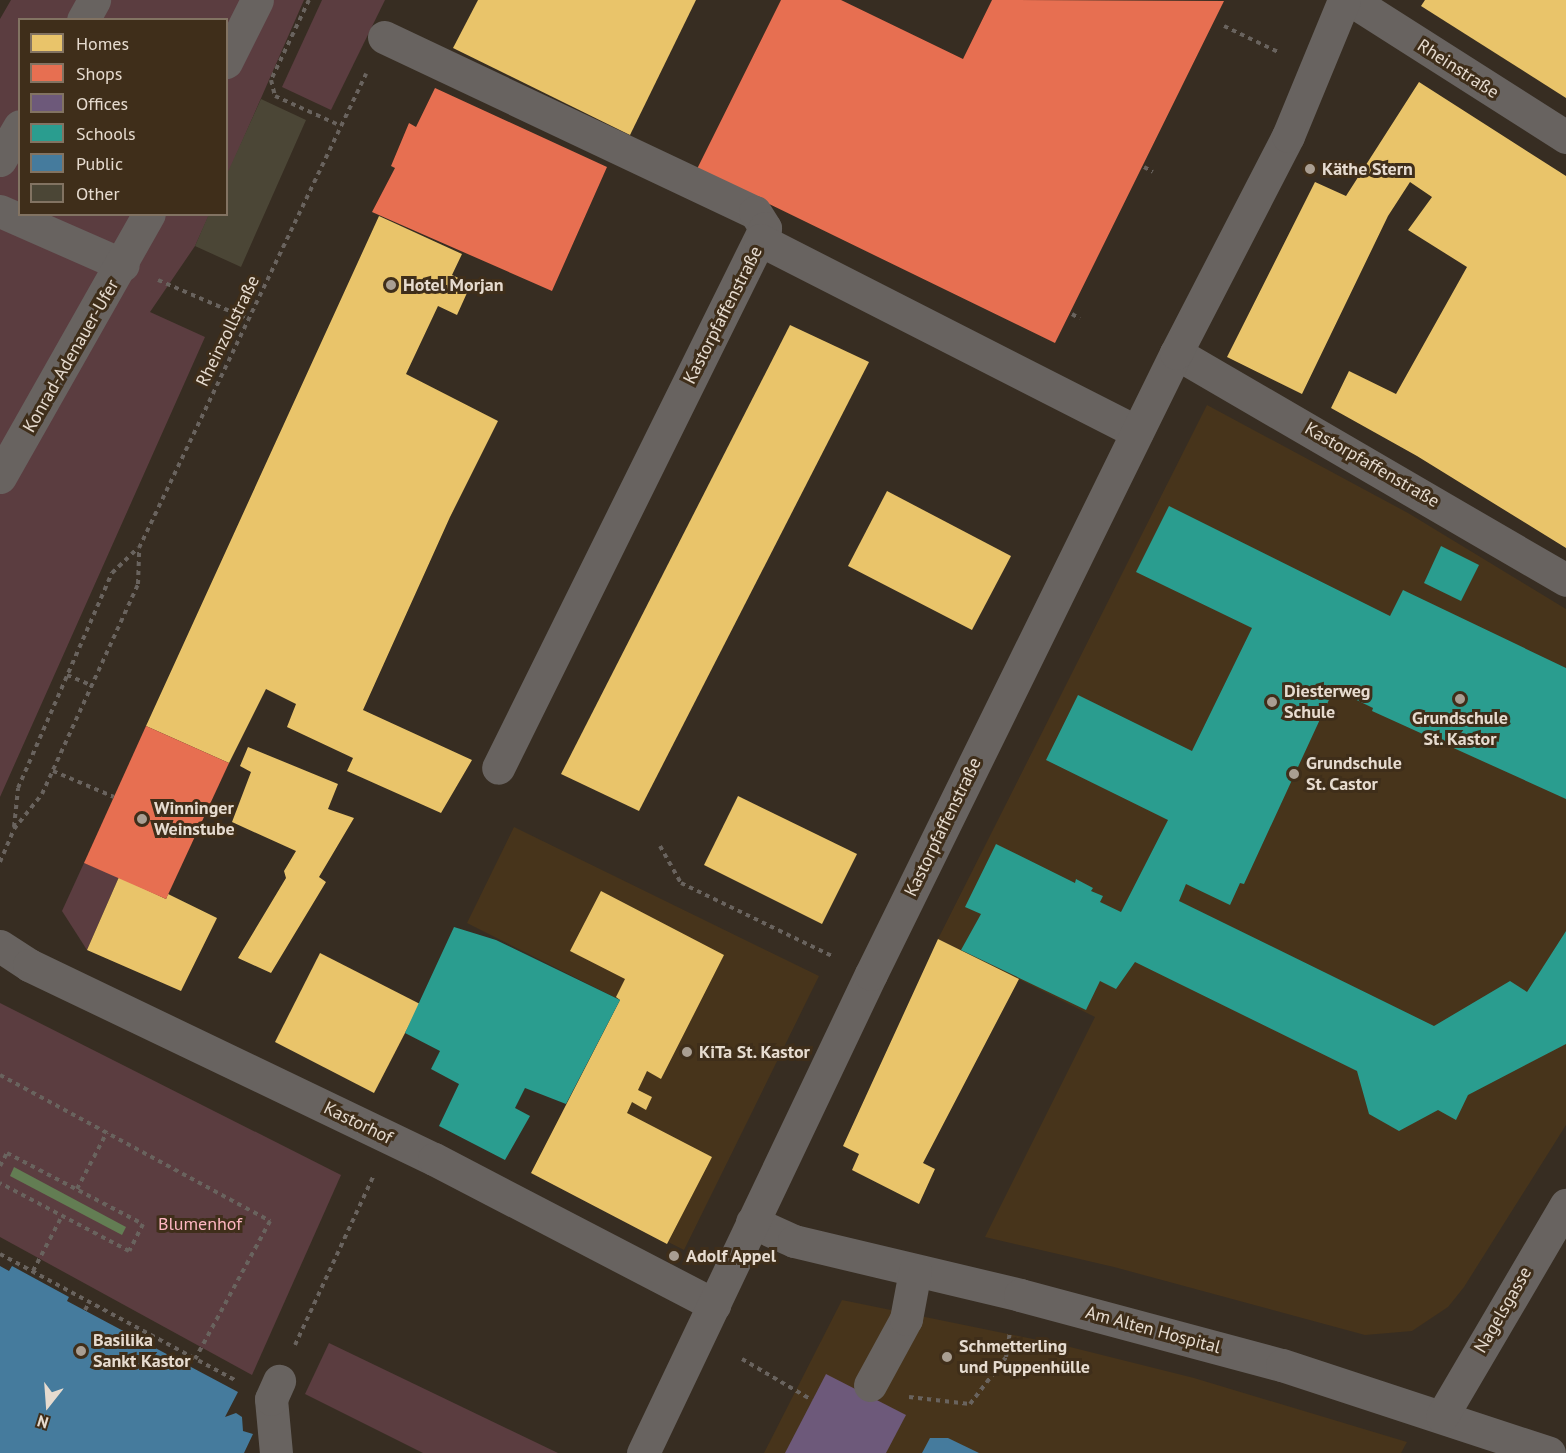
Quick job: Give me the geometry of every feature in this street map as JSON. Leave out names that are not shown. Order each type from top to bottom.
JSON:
[{"type":"street","points":[[83,18],[94,0]]},
{"type":"street","points":[[228,58],[258,0]]},
{"type":"street","name":"Kastorpfaffenstraße","points":[[752,1222],[1137,432],[1288,136],[1344,0]]},
{"type":"street","name":"Rheinstraße","points":[[1351,0],[1566,137]]},
{"type":"street","points":[[384,37],[755,212],[765,228],[760,240]]},
{"type":"street","points":[[0,160],[18,129]]},
{"type":"street","name":"Konrad-Adenauer-Ufer","points":[[0,212],[123,265]]},
{"type":"street","name":"Konrad-Adenauer-Ufer","points":[[0,477],[123,265],[148,216]]},
{"type":"street","name":"Kastorpfaffenstraße","points":[[498,768],[760,240],[1137,432]]},
{"type":"street","name":"Kastorpfaffenstraße","points":[[1176,353],[1566,580]]},
{"type":"street","name":"Kastorhof","points":[[0,946],[29,965],[390,1139],[714,1305]]},
{"type":"street","name":"Nagelsgasse","points":[[1442,1416],[1566,1205]]},
{"type":"street","points":[[643,1453],[752,1222]]},
{"type":"street","name":"Am Alten Hospital","points":[[752,1222],[794,1241],[1195,1340],[1442,1416],[1549,1453]]},
{"type":"street","points":[[870,1385],[906,1319],[915,1271]]},
{"type":"street","points":[[275,1390],[276,1453]]},
{"type":"path","name":"Rheinzollstraße","points":[[14,829],[18,788],[112,573],[139,548],[341,126],[275,96],[271,80],[309,0]]},
{"type":"path","points":[[1224,26],[1289,57]]},
{"type":"path","points":[[1144,167],[1153,172]]},
{"type":"path","points":[[159,281],[248,319]]},
{"type":"path","points":[[1072,314],[1080,319]]},
{"type":"path","name":"Rheinzollstraße","points":[[0,862],[14,829],[42,794],[138,584],[139,548]]},
{"type":"path","points":[[67,675],[91,685]]},
{"type":"path","points":[[53,771],[114,797]]},
{"type":"path","points":[[660,846],[681,884],[835,957]]},
{"type":"path","points":[[0,1075],[270,1221],[195,1359]]},
{"type":"path","points":[[77,1189],[107,1132]]},
{"type":"path","points":[[0,1254],[195,1359],[275,1390],[390,1139]]},
{"type":"path","points":[[0,1166],[7,1153],[143,1224],[129,1251],[0,1183]]},
{"type":"path","points":[[33,1271],[62,1216]]},
{"type":"path","points":[[85,1310],[89,1303]]},
{"type":"path","points":[[901,1404],[905,1397],[969,1404],[1006,1357],[1011,1326]]},
{"type":"path","points":[[742,1359],[812,1400]]},
{"type":"shaded area","name":"Grundschule St. Castor","points":[[1207,405],[1408,513],[1566,609],[1566,1125],[1464,1287],[1448,1307],[1412,1331],[1365,1335],[1114,1267],[985,1237],[1095,1017],[938,939]]},
{"type":"shaded area","name":"KiTa St. Kastor","points":[[514,827],[819,976],[684,1250],[531,1173],[620,1000],[467,923]]},
{"type":"shaded area","points":[[14,1167],[126,1227],[122,1235],[10,1176]]},
{"type":"shaded area","points":[[842,1300],[1062,1345],[1194,1378],[1407,1442],[1401,1453],[764,1453]]},
{"type":"green space","points":[[11,0],[304,0],[228,174],[228,18],[18,18],[18,216],[209,216],[195,246],[150,312],[205,337],[0,797],[0,19]]},
{"type":"green space","points":[[322,0],[385,0],[331,110],[282,87]]},
{"type":"green space","points":[[84,863],[119,877],[87,950],[62,911]]},
{"type":"green space","name":"Blumenhof","points":[[0,1003],[341,1175],[252,1375],[0,1237]]},
{"type":"green space","points":[[329,1343],[558,1453],[423,1453],[305,1394]]},
{"type":"building: Homes","points":[[478,0],[696,0],[630,135],[453,48]]},
{"type":"building: Homes","points":[[1425,0],[1566,0],[1566,98],[1421,6]]},
{"type":"building: Homes","points":[[1419,82],[1566,176],[1566,548],[1417,456],[1331,408],[1349,371],[1396,394],[1467,267],[1408,230],[1432,197],[1410,182],[1388,216],[1302,394],[1227,357],[1315,182],[1346,196]]},
{"type":"building: Homes","points":[[379,216],[462,254],[452,275],[471,284],[457,315],[438,306],[406,374],[498,421],[450,517],[363,710],[472,760],[441,813],[347,771],[353,758],[287,727],[296,704],[266,689],[229,763],[146,726]]},
{"type":"building: Homes","points":[[790,325],[869,362],[639,811],[561,774]]},
{"type":"building: Homes","points":[[887,491],[1011,556],[972,630],[848,566]]},
{"type":"building: Homes","points":[[248,747],[338,784],[328,809],[354,818],[319,877],[326,882],[271,973],[238,958],[286,878],[284,871],[296,851],[232,822],[251,772],[240,766]]},
{"type":"building: Homes","points":[[738,796],[857,854],[822,924],[704,865]]},
{"type":"building: Homes","points":[[119,877],[166,899],[168,894],[217,918],[181,991],[87,950]]},
{"type":"building: Homes","points":[[601,891],[724,955],[661,1079],[647,1071],[638,1090],[652,1097],[646,1110],[632,1102],[627,1113],[712,1157],[667,1244],[531,1173],[620,1000],[616,997],[625,979],[570,951]]},
{"type":"building: Homes","points":[[938,939],[1019,979],[923,1163],[935,1169],[919,1204],[852,1170],[859,1154],[843,1146]]},
{"type":"building: Homes","points":[[320,953],[420,1004],[374,1093],[275,1042]]},
{"type":"building: Shops","points":[[781,0],[841,0],[963,59],[992,0],[1224,1],[1055,343],[697,169]]},
{"type":"building: Shops","points":[[435,88],[607,167],[552,291],[372,212],[395,168],[391,166],[409,123],[416,127]]},
{"type":"building: Shops","points":[[146,726],[229,763],[166,899],[84,863]]},
{"type":"building: Offices","points":[[826,1374],[906,1415],[886,1453],[785,1453]]},
{"type":"building: Schools","points":[[1169,506],[1390,616],[1403,590],[1566,668],[1566,799],[1372,711],[1373,708],[1334,689],[1244,884],[1240,883],[1230,905],[1186,884],[1179,901],[1434,1026],[1510,981],[1527,992],[1566,931],[1566,1044],[1468,1095],[1456,1120],[1438,1110],[1399,1131],[1369,1114],[1357,1071],[1135,962],[1116,989],[1100,981],[1086,1010],[961,950],[981,914],[965,907],[996,844],[1075,883],[1076,879],[1093,888],[1091,891],[1103,896],[1100,902],[1121,912],[1168,820],[1046,760],[1078,695],[1192,751],[1252,628],[1136,572]]},
{"type":"building: Schools","points":[[1441,546],[1479,565],[1461,601],[1424,583]]},
{"type":"building: Schools","points":[[454,927],[496,940],[620,1000],[566,1104],[525,1088],[515,1108],[530,1116],[505,1160],[439,1126],[459,1084],[431,1069],[440,1051],[405,1033]]},
{"type":"building: Public","name":"Basilika Sankt Kastor","points":[[0,1266],[9,1271],[12,1266],[69,1297],[67,1301],[238,1392],[225,1417],[236,1413],[242,1417],[243,1431],[253,1434],[244,1453],[0,1453]]},
{"type":"building: Public","points":[[930,1438],[948,1438],[979,1453],[922,1453]]},
{"type":"building: Other","points":[[261,99],[306,120],[241,267],[195,246],[208,216],[228,216],[228,172]]},
{"type":"place","name":"Käthe Stern","points":[[1310,169]]},
{"type":"place","name":"Hotel Morjan","points":[[391,285]]},
{"type":"place","name":"Grundschule St. Kastor","points":[[1460,699]]},
{"type":"place","name":"Diesterweg Schule","points":[[1272,702]]},
{"type":"place","name":"Grundschule St. Castor","points":[[1294,774]]},
{"type":"place","name":"Winninger Weinstube","points":[[142,819]]},
{"type":"place","name":"KiTa St. Kastor","points":[[687,1052]]},
{"type":"place","name":"Adolf Appel","points":[[674,1256]]},
{"type":"place","name":"Basilika Sankt Kastor","points":[[81,1351]]},
{"type":"place","name":"Schmetterling und Puppenhülle","points":[[947,1357]]}]
